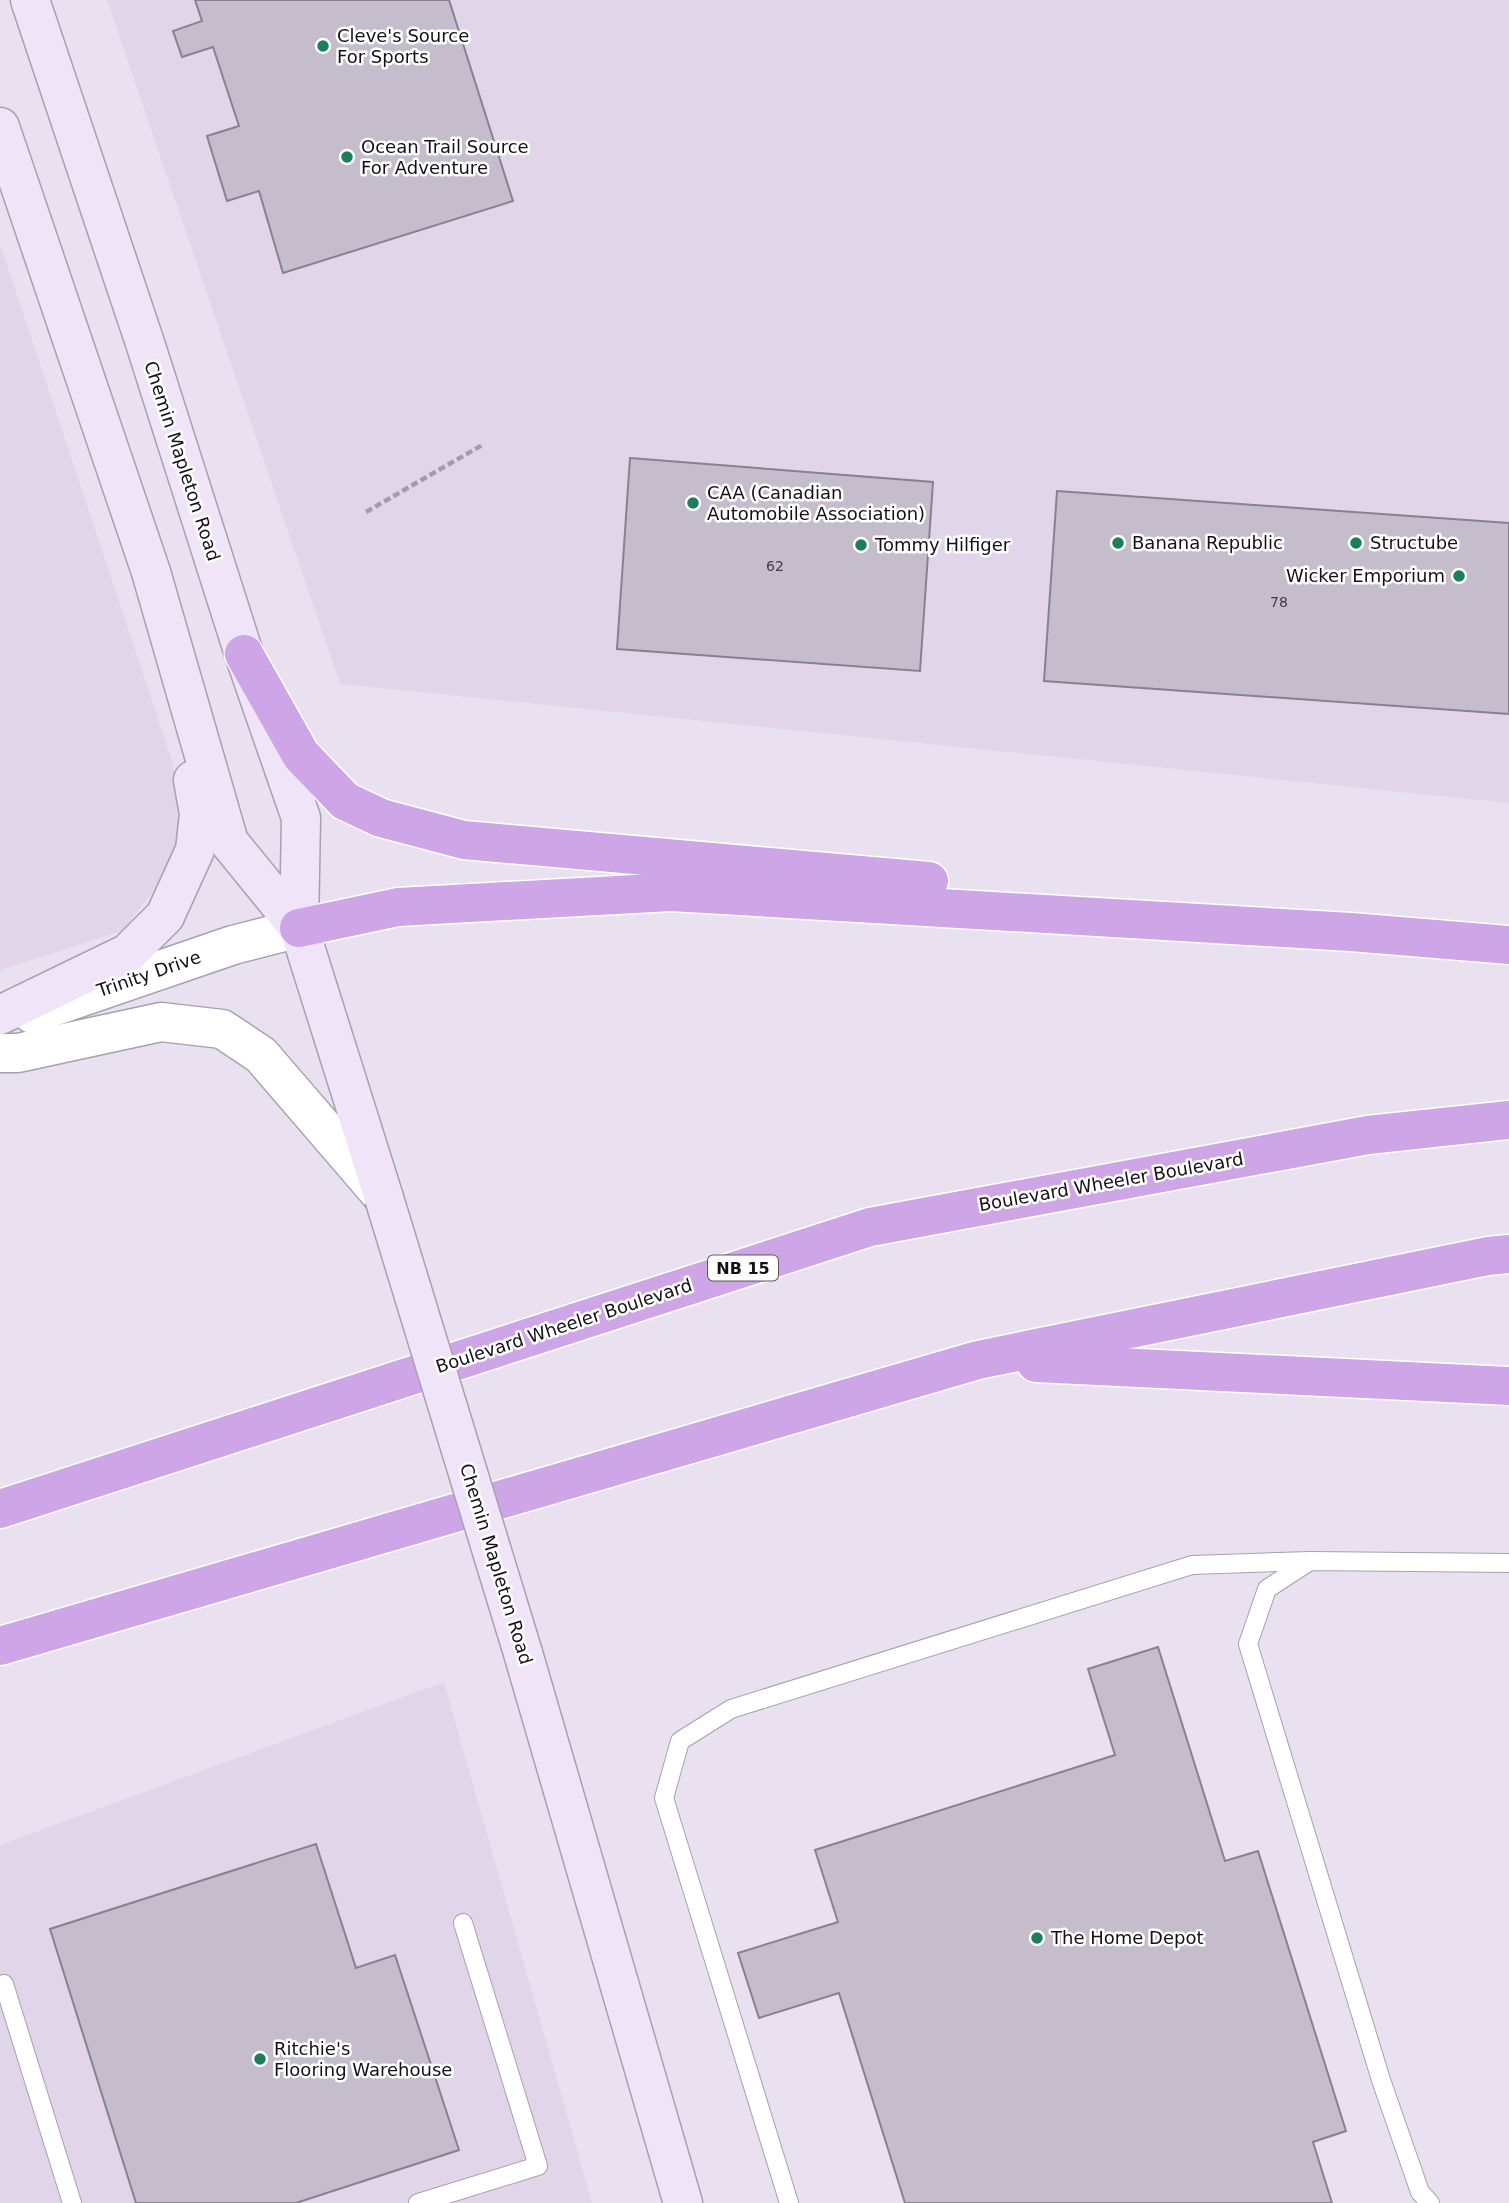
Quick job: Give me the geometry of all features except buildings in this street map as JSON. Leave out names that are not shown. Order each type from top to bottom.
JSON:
[{"type":"highway","points":[[244,654],[301,755],[345,801],[381,818],[464,840],[1245,909],[1351,932]]},
{"type":"highway","points":[[299,928],[398,907],[671,892],[1351,932],[1509,945]]},
{"type":"highway","name":"Boulevard Wheeler Boulevard","points":[[0,1509],[870,1227],[1368,1135],[1509,1120]]},
{"type":"highway","points":[[0,1646],[978,1360],[1488,1256],[1509,1254]]},
{"type":"highway","points":[[978,1360],[1509,1386]]},
{"type":"main road","name":"Chemin Mapleton Road","points":[[30,0],[300,818],[299,928],[523,1653],[683,2203]]},
{"type":"main road","name":"Chemin Mapleton Road","points":[[0,127],[151,572],[229,842],[299,928]]},
{"type":"main road","points":[[0,1015],[128,953],[165,916],[195,850],[200,814],[151,572]]},
{"type":"street","name":"Trinity Drive","points":[[0,1025],[233,945],[299,928]]},
{"type":"street","points":[[0,1053],[18,1053],[161,1022],[222,1029],[261,1055],[384,1198]]},
{"type":"lane","points":[[1310,1561],[1267,1589],[1248,1644],[1381,2080],[1420,2192],[1430,2203]]},
{"type":"lane","points":[[789,2203],[664,1798],[680,1741],[731,1709],[1192,1565],[1310,1561],[1509,1563]]},
{"type":"lane","points":[[418,2203],[538,2166],[463,1923]]},
{"type":"lane","points":[[0,1985],[4,1984],[72,2203]]},
{"type":"path","points":[[366,512],[484,444]]},
{"type":"shaded area","points":[[107,0],[1509,0],[1509,803],[340,684]]},
{"type":"shaded area","points":[[0,244],[173,764],[182,824],[166,875],[122,931],[0,970]]},
{"type":"shaded area","points":[[444,1682],[592,2203],[0,2203],[0,1845]]},
{"type":"place","name":"Cleve's Source For Sports","points":[[323,46]]},
{"type":"place","name":"Ocean Trail Source For Adventure","points":[[347,157]]},
{"type":"place","name":"CAA (Canadian Automobile Association)","points":[[693,503]]},
{"type":"place","name":"Banana Republic","points":[[1118,543]]},
{"type":"place","name":"Structube","points":[[1356,543]]},
{"type":"place","name":"Tommy Hilfiger","points":[[861,545]]},
{"type":"place","name":"Wicker Emporium","points":[[1459,576]]},
{"type":"place","name":"The Home Depot","points":[[1037,1938]]},
{"type":"place","name":"Ritchie's Flooring Warehouse","points":[[260,2059]]}]
